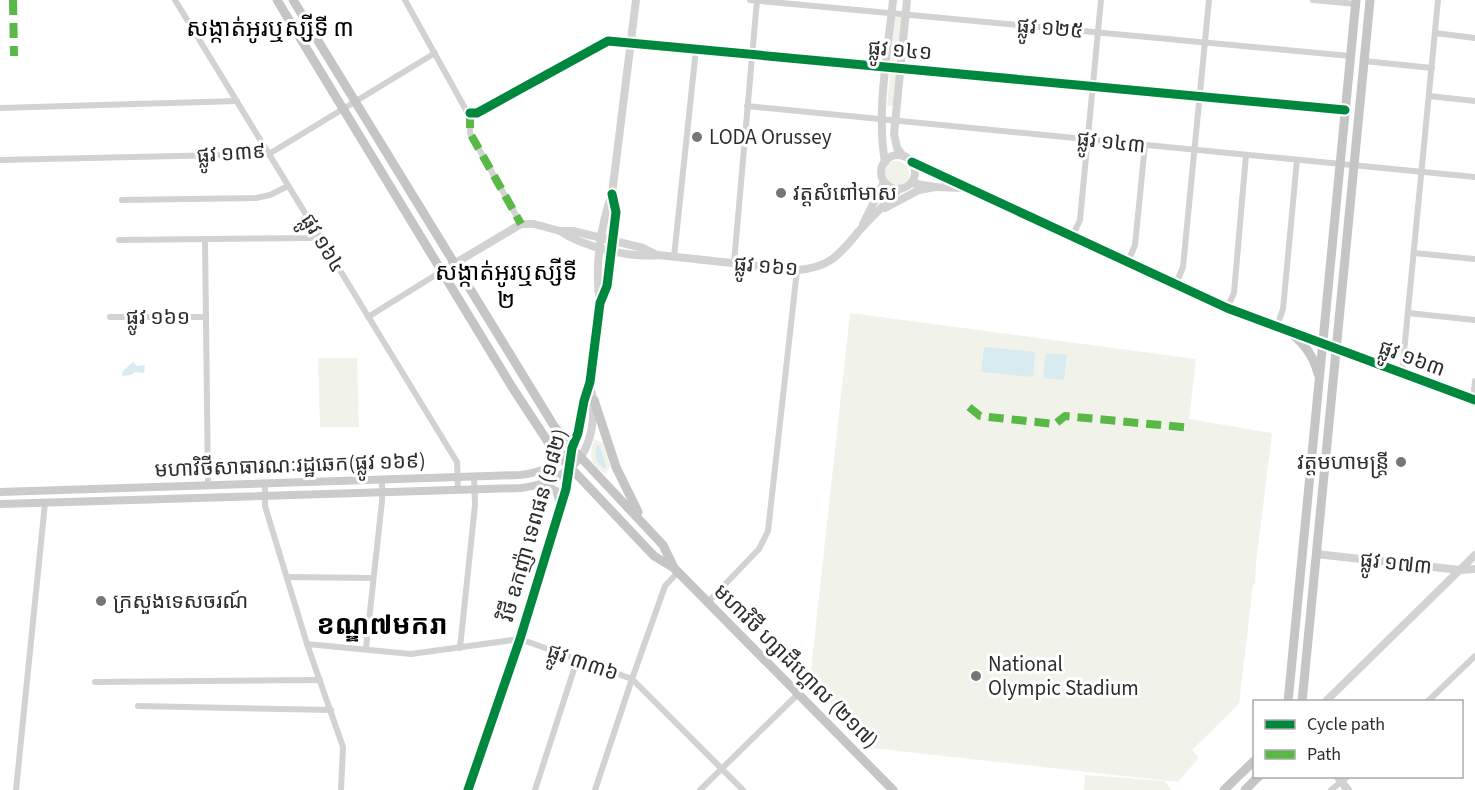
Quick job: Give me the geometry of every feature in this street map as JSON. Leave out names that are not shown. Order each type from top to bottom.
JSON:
[{"type":"main road","name":"មហាវិថី ហ្សាដឹហ្គោល (២១៧)","points":[[277,0],[543,436],[570,469],[654,556],[676,570],[893,790]]},
{"type":"main road","name":"មហាវិថី ហ្សាដឹហ្គោល (២១៧)","points":[[293,0],[554,426],[663,545],[676,570]]},
{"type":"main road","points":[[1302,700],[1370,0]]},
{"type":"main road","points":[[1288,700],[1356,2]]},
{"type":"main road","points":[[1287,330],[1300,340],[1316,365],[1320,378]]},
{"type":"main road","points":[[512,387],[525,379]]},
{"type":"main road","points":[[594,400],[616,467],[645,525]]},
{"type":"main road","name":"មហាវិថីសាធារណៈរដ្ឋឆេក(ផ្លូវ ១៦៩)","points":[[0,492],[528,474],[547,469],[562,459],[572,448]]},
{"type":"main road","points":[[570,469],[581,457]]},
{"type":"main road","name":"មហាវិថីសាធារណៈរដ្ឋឆេក(ផ្លូវ ១៦៩)","points":[[0,504],[474,490],[531,486],[551,480],[570,469]]},
{"type":"main road","points":[[531,486],[547,486],[556,492],[560,503],[558,518]]},
{"type":"main road","points":[[1224,790],[1253,762]]},
{"type":"main road","points":[[1245,790],[1258,778]]},
{"type":"street","name":"ផ្លូវ ១៦៤","points":[[175,0],[457,462],[458,490]]},
{"type":"street","points":[[368,317],[521,224],[470,133],[470,113],[466,110],[405,0]]},
{"type":"street","name":"វិថី ឧកញ៉ា ទេពផន (១៨២)","points":[[600,303],[597,285],[601,243],[605,212],[612,194],[636,0]]},
{"type":"street","name":"ផ្លូវ ១២៥","points":[[750,0],[1350,57]]},
{"type":"street","points":[[734,263],[757,0]]},
{"type":"street","points":[[885,162],[882,120],[892,0]]},
{"type":"street","points":[[903,156],[895,141],[907,0]]},
{"type":"street","points":[[1072,237],[1080,220],[1101,0]]},
{"type":"street","points":[[1176,284],[1183,267],[1209,0]]},
{"type":"street","points":[[1313,0],[1356,2]]},
{"type":"street","points":[[1402,373],[1438,0]]},
{"type":"street","points":[[1435,33],[1475,38]]},
{"type":"street","name":"ផ្លូវ ១៤១","points":[[470,113],[477,113],[608,41],[1345,110]]},
{"type":"street","points":[[674,257],[696,49]]},
{"type":"street","name":"ផ្លូវ ១៣៩","points":[[0,160],[269,154],[435,53]]},
{"type":"street","points":[[1364,61],[1432,68]]},
{"type":"street","points":[[1429,96],[1475,101]]},
{"type":"street","points":[[0,108],[237,100]]},
{"type":"street","name":"ផ្លូវ ១៤៣","points":[[747,106],[1475,177]]},
{"type":"street","points":[[1128,262],[1135,245],[1145,145]]},
{"type":"street","points":[[911,183],[915,173],[912,162],[903,156],[895,155],[885,162],[881,170],[884,182],[890,187],[899,189],[911,183],[964,188]]},
{"type":"street","points":[[1227,308],[1234,293],[1246,155]]},
{"type":"street","points":[[1277,326],[1283,309],[1297,160]]},
{"type":"street","name":"ផ្លូវ ១៦៣","points":[[912,162],[1227,308],[1474,400]]},
{"type":"street","name":"ផ្លូវ ១៦១","points":[[860,231],[884,182]]},
{"type":"street","points":[[123,200],[256,198],[270,195],[288,186]]},
{"type":"street","points":[[872,218],[901,198],[919,190],[935,187]]},
{"type":"street","name":"ផ្លូវ ១៦១","points":[[521,224],[573,231],[642,256],[658,255],[797,270],[819,267],[844,252],[899,189]]},
{"type":"street","name":"វិថី ឧកញ៉ា ទេពផន (១៨២)","points":[[468,790],[520,639],[558,518],[570,469],[572,448],[579,433],[584,401],[590,382],[600,303],[607,286],[616,212],[612,194]]},
{"type":"street","points":[[119,240],[310,238],[318,234]]},
{"type":"street","points":[[205,239],[207,485]]},
{"type":"street","points":[[1414,254],[1475,259]]},
{"type":"street","points":[[708,602],[759,549],[768,531],[797,270]]},
{"type":"street","points":[[1408,313],[1475,320]]},
{"type":"street","name":"ផ្លូវ ១៦១","points":[[110,317],[206,317]]},
{"type":"street","points":[[1474,400],[1475,381]]},
{"type":"street","name":"វិថី ឧកញ៉ា ទេពផន (១៨២)","points":[[581,457],[590,436],[594,400],[590,382]]},
{"type":"street","points":[[460,648],[475,505],[474,477]]},
{"type":"street","points":[[366,648],[382,480]]},
{"type":"street","points":[[265,483],[265,506],[307,644],[343,747],[340,790]]},
{"type":"street","points":[[16,790],[45,503]]},
{"type":"street","name":"ផ្លូវ ១៧៣","points":[[1316,554],[1460,570],[1475,569]]},
{"type":"street","points":[[1327,700],[1475,555]]},
{"type":"street","points":[[595,790],[665,586],[676,570]]},
{"type":"street","points":[[287,577],[373,578]]},
{"type":"street","name":"ផ្លូវ ៣៣៦","points":[[307,644],[411,654],[520,639],[632,679],[743,790]]},
{"type":"street","points":[[1429,700],[1475,656]]},
{"type":"street","points":[[536,790],[577,660]]},
{"type":"street","points":[[95,682],[320,680]]},
{"type":"street","points":[[700,790],[798,694]]},
{"type":"street","points":[[138,706],[331,710]]},
{"type":"street","points":[[1331,790],[1342,778],[1347,790]]},
{"type":"shaded area","points":[[895,16],[902,17],[898,61],[891,61]]},
{"type":"shaded area","points":[[890,74],[896,74],[893,106],[887,106]]},
{"type":"shaded area","points":[[896,161],[906,164],[909,174],[906,184],[896,187],[886,184],[883,174],[886,164]]},
{"type":"shaded area","points":[[850,313],[1196,359],[1189,419],[1272,433],[1239,704],[1192,750],[1199,758],[1178,782],[871,748],[810,679]]},
{"type":"shaded area","points":[[984,347],[1035,352],[1033,377],[981,372]]},
{"type":"shaded area","points":[[1046,353],[1067,355],[1064,380],[1043,378]]},
{"type":"shaded area","points":[[318,358],[357,358],[359,427],[320,427]]},
{"type":"shaded area","points":[[133,362],[137,366],[145,365],[144,373],[135,372],[122,376],[123,371]]},
{"type":"shaded area","points":[[594,439],[603,443],[610,466],[606,474],[593,463],[591,451]]},
{"type":"shaded area","points":[[597,444],[600,446],[606,466],[604,468],[596,458]]},
{"type":"shaded area","points":[[1085,775],[1164,781],[1172,790],[1084,790]]},
{"type":"marked path","points":[[13,0],[14,56]]},
{"type":"marked path","points":[[470,113],[470,133],[521,224]]},
{"type":"marked path","points":[[969,407],[980,416],[1055,424],[1065,416],[1192,428]]},
{"type":"cycle path","points":[[470,113],[477,113],[608,41],[1345,110]]},
{"type":"cycle path","points":[[912,162],[1227,308],[1475,400]]},
{"type":"cycle path","points":[[468,790],[520,639],[566,489],[572,448],[578,433],[590,382],[600,303],[607,286],[616,212],[612,194]]},
{"type":"place","name":"LODA Orussey","points":[[697,137]]},
{"type":"place","name":"វត្តសំពៅមាស","points":[[781,193]]},
{"type":"place","name":"វត្តមហាមន្រ្តី","points":[[1401,462]]},
{"type":"place","name":"ក្រសួងទេសចរណ៍","points":[[101,601]]},
{"type":"place","name":"National Olympic Stadium","points":[[976,676]]},
{"type":"district","name":"សង្កាត់អូរឬស្សីទី ៣","points":[[270,28]]},
{"type":"district","name":"សង្កាត់អូរឬស្សីទី ២","points":[[506,286]]},
{"type":"district","name":"ខណ្ឌ៧មករា","points":[[382,625]]}]
